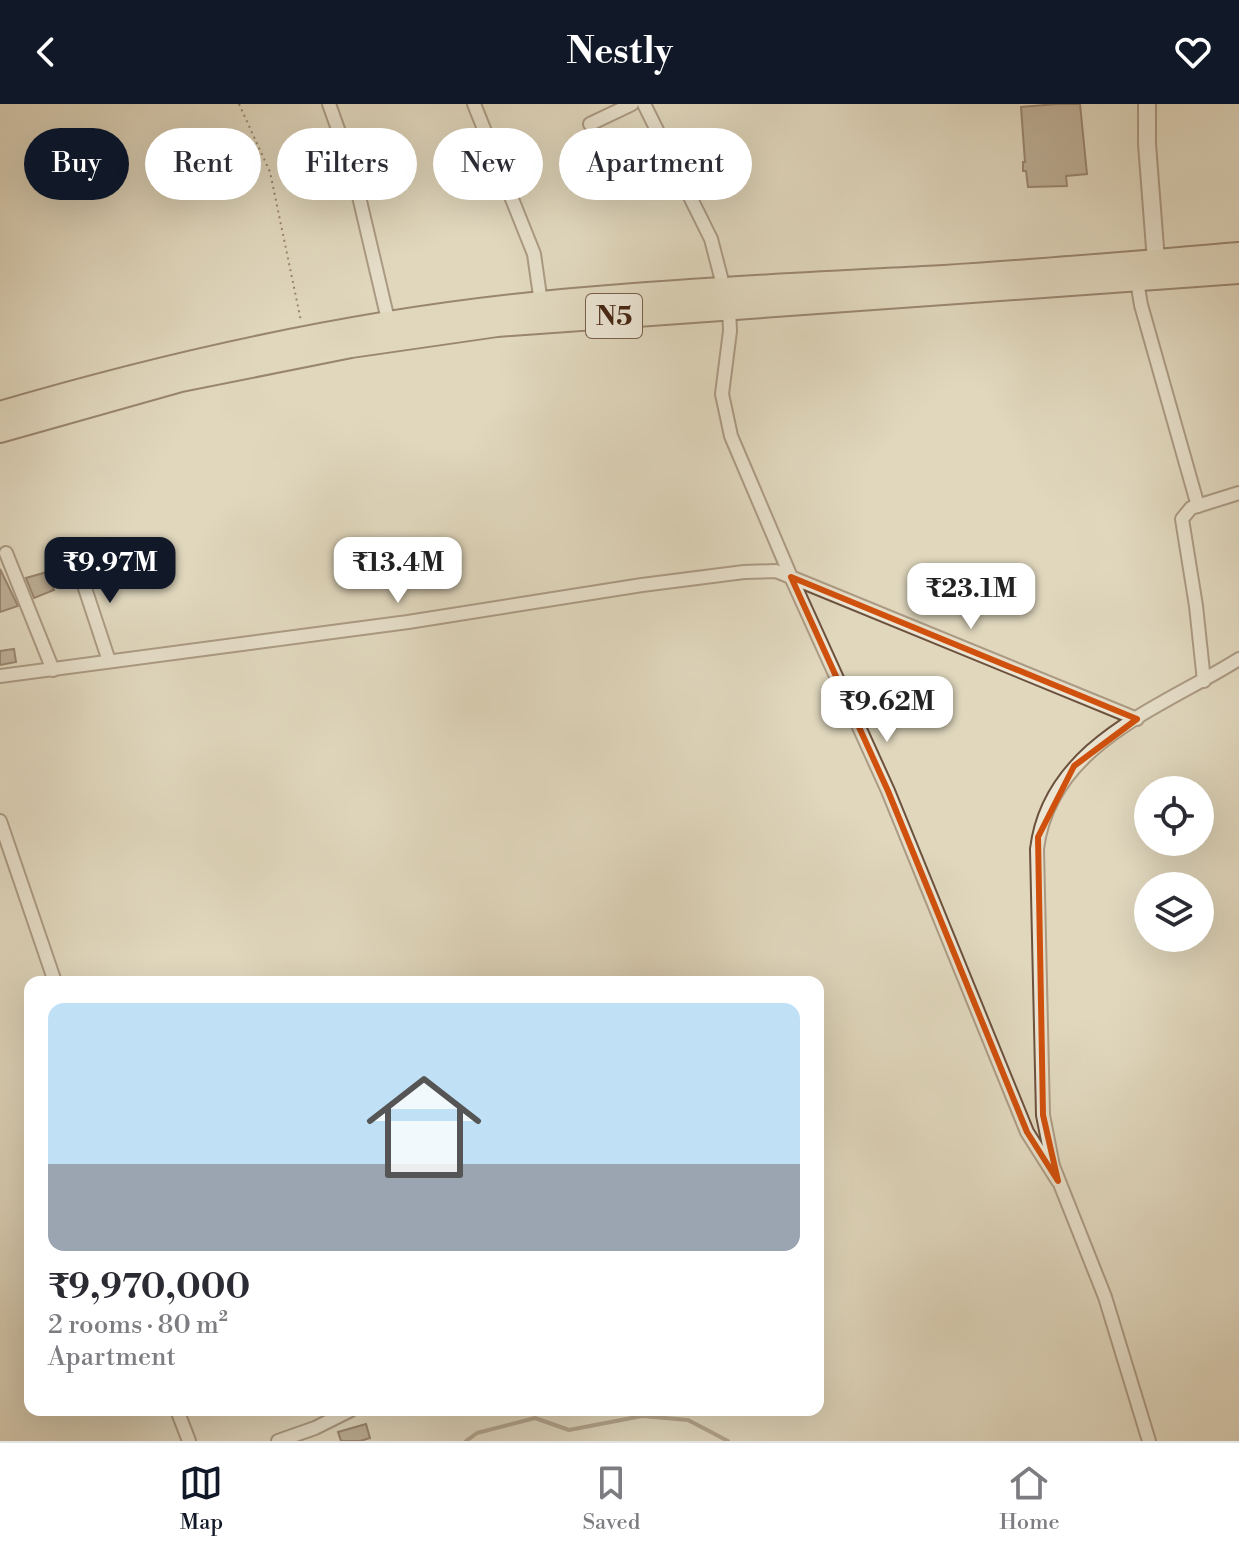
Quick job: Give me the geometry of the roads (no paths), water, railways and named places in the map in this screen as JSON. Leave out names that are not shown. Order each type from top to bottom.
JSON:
[{"type":"highway","name":"N5","points":[[1151,274],[1239,254]]},
{"type":"highway","name":"N5","points":[[0,413],[104,383],[305,338],[541,303],[721,299],[1017,280],[1239,272]]},
{"type":"highway","name":"N5","points":[[0,431],[181,380],[351,346],[497,325],[721,299]]},
{"type":"street","points":[[329,104],[353,171],[389,324]]},
{"type":"street","points":[[474,104],[534,254],[541,303]]},
{"type":"street","points":[[590,124],[632,104]]},
{"type":"street","points":[[644,104],[711,239],[730,331],[723,407],[737,450],[888,791],[1027,1132],[1058,1181]]},
{"type":"street","points":[[1147,104],[1151,274],[1141,305],[1198,506]]},
{"type":"street","points":[[1204,681],[1182,519],[1191,508],[1239,493]]},
{"type":"street","points":[[6,553],[53,670]]},
{"type":"street","points":[[76,561],[109,661]]},
{"type":"street","points":[[0,676],[408,622],[702,577],[776,571],[1137,719]]},
{"type":"street","points":[[1149,1441],[1105,1297],[1048,1150],[1043,1115],[1038,837],[1045,816],[1074,766],[1098,742],[1239,659]]},
{"type":"street","points":[[0,821],[53,976]]},
{"type":"street","points":[[179,1416],[189,1441]]},
{"type":"street","points":[[278,1441],[339,1416]]},
{"type":"waterway","points":[[466,1441],[477,1433],[535,1418],[569,1430],[642,1416],[688,1420],[728,1441]]}]
